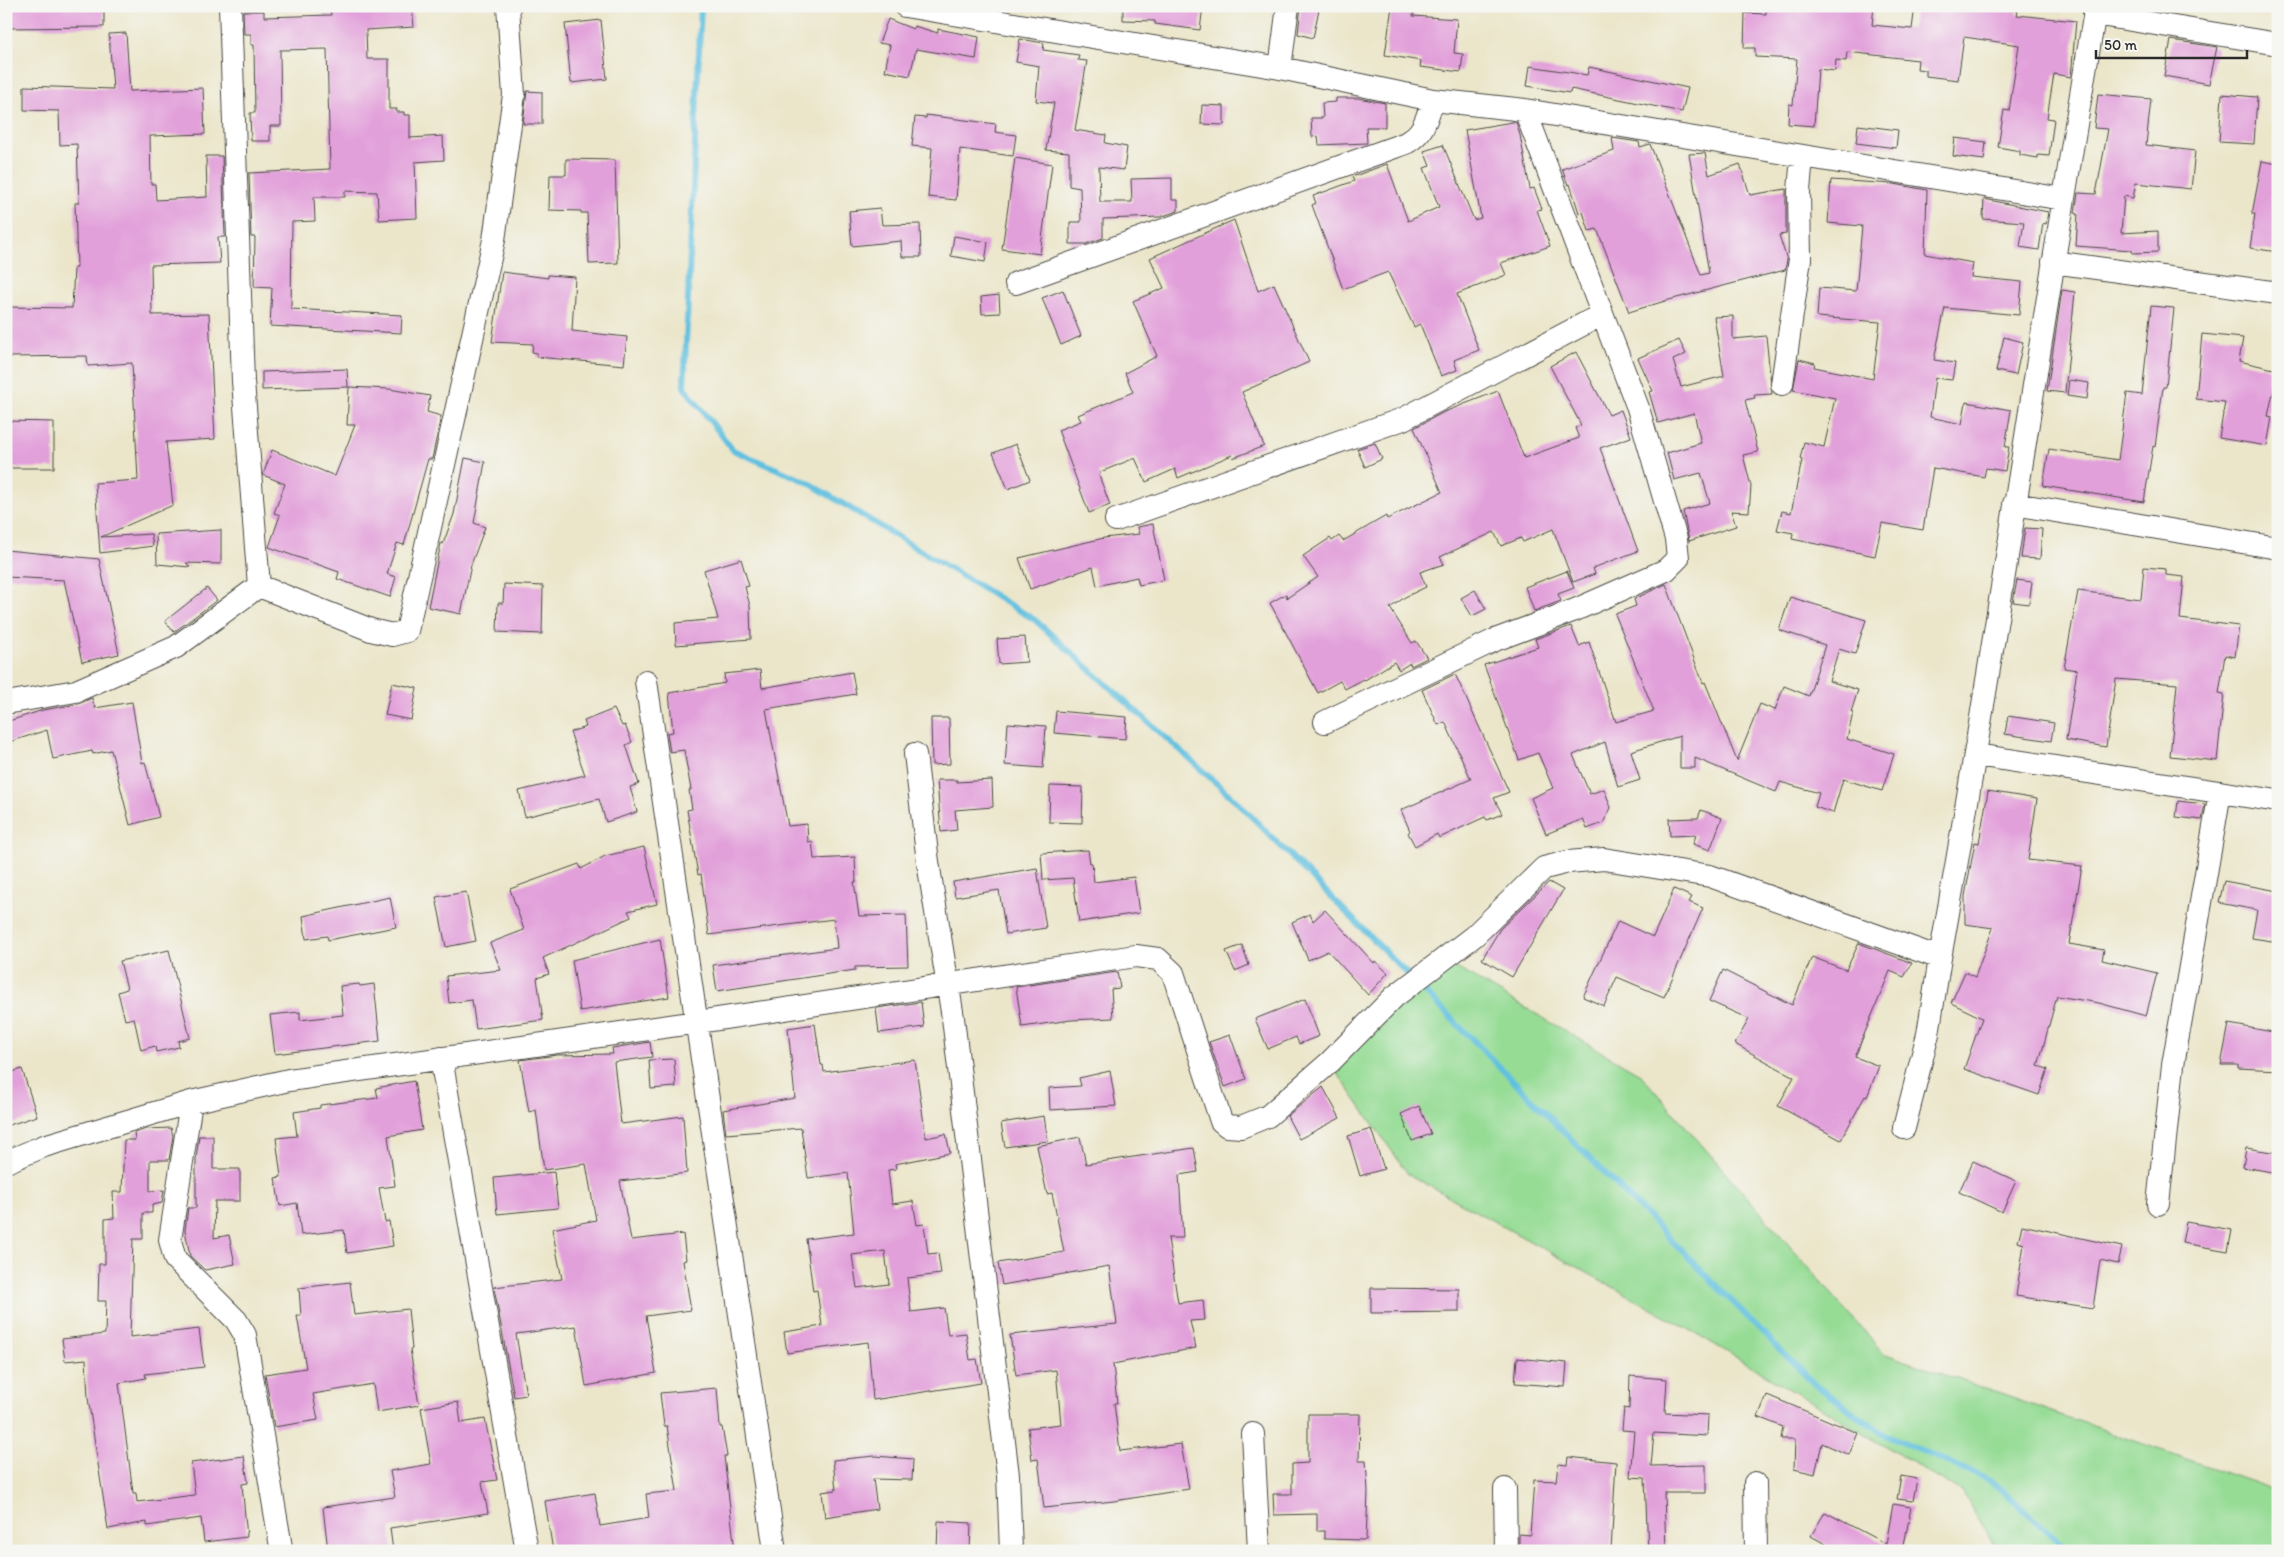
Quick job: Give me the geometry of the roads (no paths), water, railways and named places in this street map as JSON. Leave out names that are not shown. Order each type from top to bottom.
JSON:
[{"type":"street","points":[[230,6],[243,381],[259,586]]},
{"type":"street","points":[[259,586],[371,630],[392,635],[407,632],[494,240],[514,95],[508,6]]},
{"type":"street","points":[[905,6],[1280,68],[1433,100],[1525,110],[2063,199]]},
{"type":"street","points":[[1280,68],[1288,6]]},
{"type":"street","points":[[1904,1128],[1928,1034],[1976,755],[2014,504],[2095,10],[2278,44]]},
{"type":"street","points":[[1016,283],[1406,143],[1417,136],[1422,129],[1433,100]]},
{"type":"street","points":[[1326,722],[1494,640],[1575,610],[1666,570],[1678,558],[1676,539],[1638,408],[1601,315],[1525,110]]},
{"type":"street","points":[[1782,384],[1800,259],[1799,191],[1802,156]]},
{"type":"street","points":[[2053,262],[2278,293]]},
{"type":"street","points":[[1116,520],[1403,418],[1601,315]]},
{"type":"street","points":[[2014,504],[2278,548]]},
{"type":"street","points":[[6,704],[76,691],[176,647],[259,586]]},
{"type":"street","points":[[646,681],[776,1551]]},
{"type":"street","points":[[915,754],[946,985],[954,1028],[1005,1456],[1012,1551]]},
{"type":"street","points":[[1976,755],[2278,801]]},
{"type":"street","points":[[2158,1204],[2173,1065],[2220,792]]},
{"type":"street","points":[[6,1162],[44,1146],[191,1102],[289,1080],[698,1022],[1136,956],[1158,959],[1173,973],[1221,1121],[1227,1126],[1241,1127],[1268,1116],[1330,1062],[1394,997],[1474,936],[1544,868],[1568,862],[1604,859],[1710,876],[1940,958]]},
{"type":"street","points":[[441,1058],[527,1551]]},
{"type":"street","points":[[191,1102],[170,1240],[175,1260],[236,1320],[245,1335],[281,1547]]},
{"type":"street","points":[[1253,1434],[1259,1551]]},
{"type":"street","points":[[1755,1483],[1756,1551]]},
{"type":"street","points":[[1505,1489],[1506,1551]]},
{"type":"waterway","points":[[701,6],[684,387],[733,450],[807,482],[1035,620],[1235,800],[1813,1383],[1885,1435],[1991,1481],[2061,1544],[2083,1551]]}]
